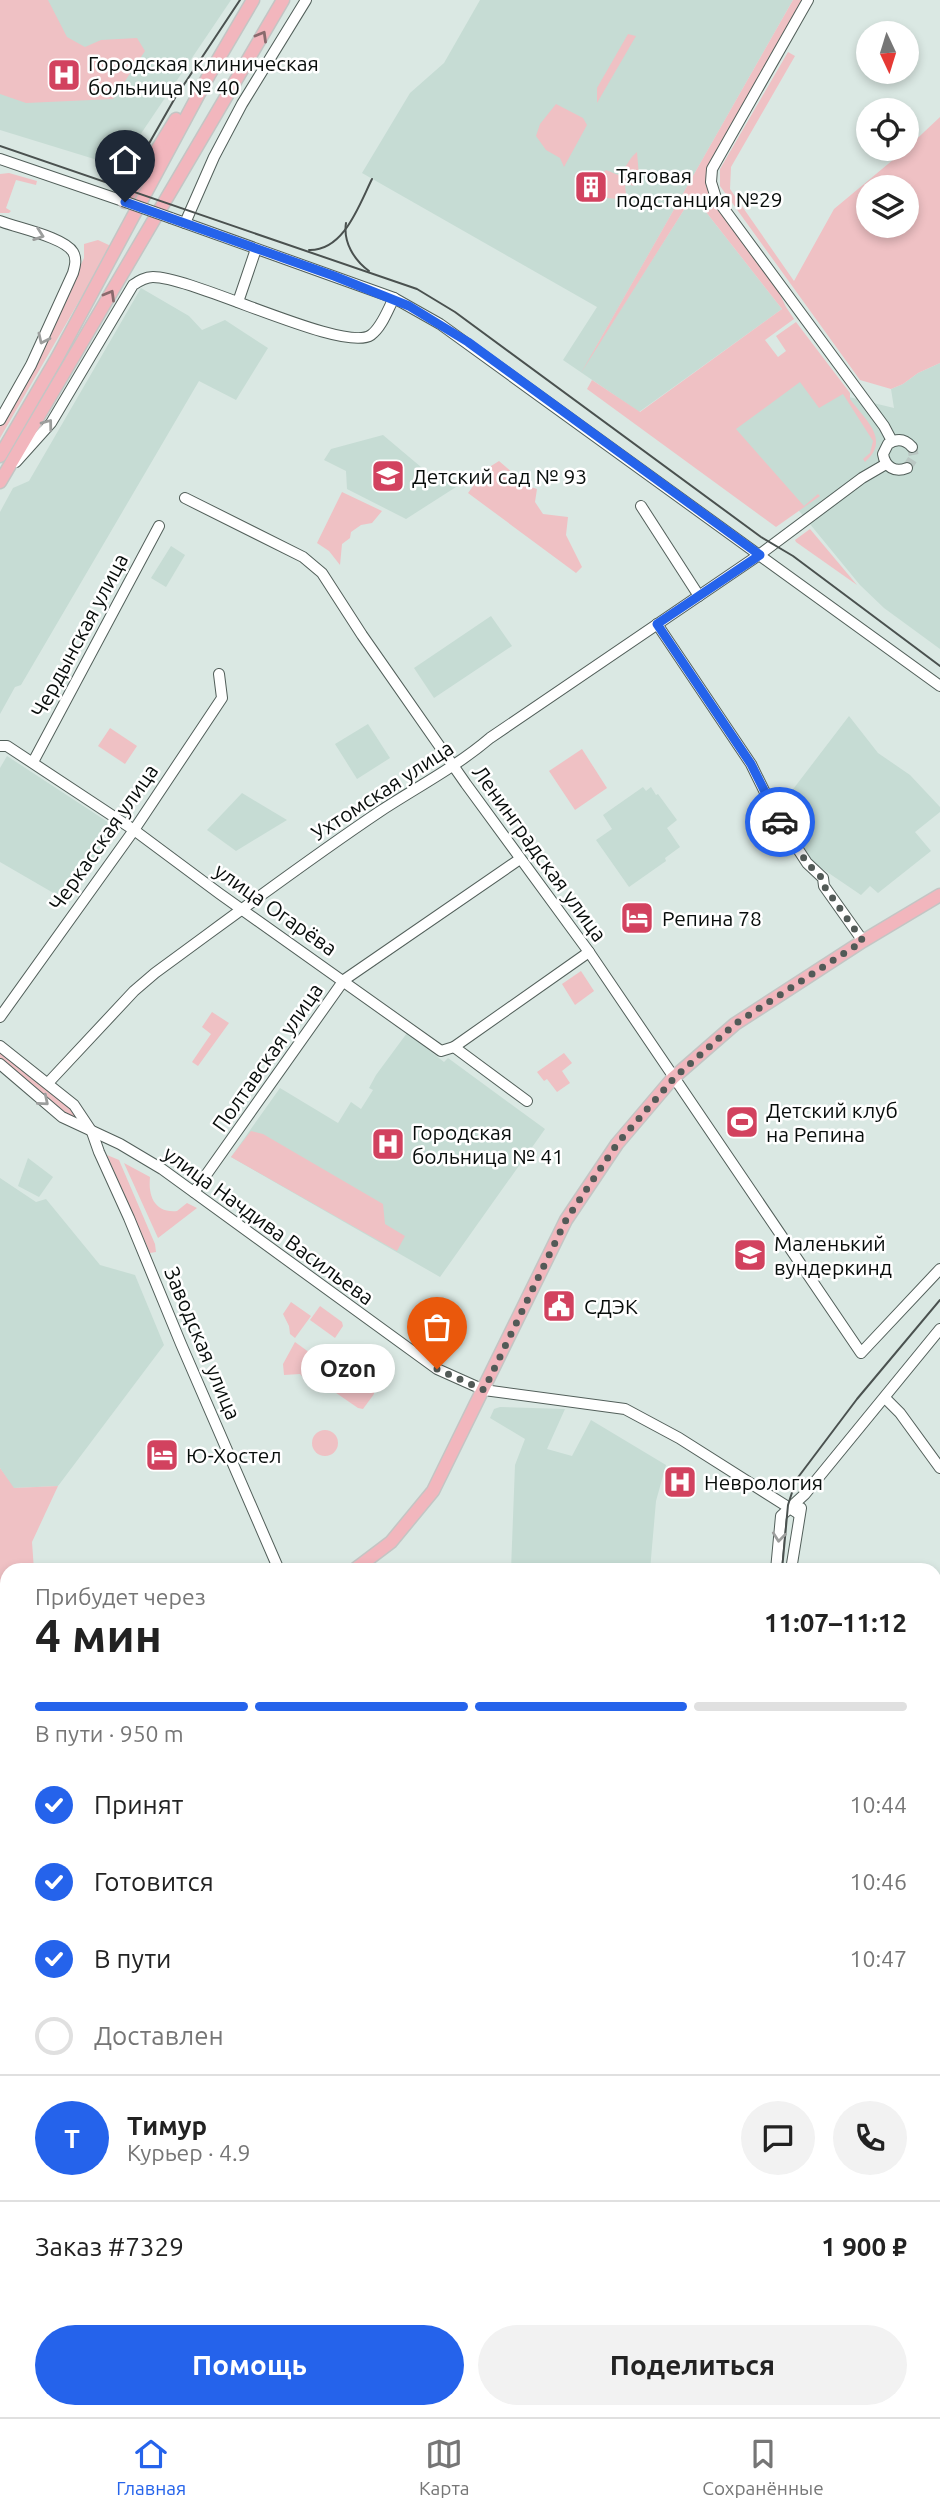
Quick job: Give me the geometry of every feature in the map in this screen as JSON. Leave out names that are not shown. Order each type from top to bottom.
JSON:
[{"type":"main road","points":[[0,456],[57,358],[209,75],[253,0]]},
{"type":"main road","points":[[2,479],[283,0]]},
{"type":"main road","points":[[124,201],[197,86],[229,44]]},
{"type":"main road","points":[[363,1563],[391,1542],[421,1509],[438,1483],[566,1220],[617,1144],[674,1078],[735,1024],[940,895]]},
{"type":"street","points":[[185,223],[214,157],[242,104],[306,0]]},
{"type":"street","points":[[808,0],[712,169],[711,182],[716,198],[884,426],[892,441]]},
{"type":"street","points":[[3,162],[124,201],[394,298],[468,342],[940,686]]},
{"type":"street","points":[[0,221],[64,243],[74,253],[76,261],[73,274],[31,365],[0,420]]},
{"type":"street","points":[[238,302],[256,249]]},
{"type":"street","points":[[2,479],[51,423],[133,285],[148,277],[182,282],[305,326],[341,336],[371,335],[394,298]]},
{"type":"street","points":[[907,468],[896,470],[886,464],[883,454],[892,441],[904,440],[912,447]]},
{"type":"street","name":"Ухтомская улица","points":[[48,1083],[134,991],[155,973],[381,811],[454,766],[490,738],[760,555],[862,478],[886,464]]},
{"type":"street","name":"Ленинградская улица","points":[[185,498],[303,557],[322,573],[454,766],[589,952],[861,1353],[940,1269]]},
{"type":"street","points":[[642,506],[699,596]]},
{"type":"street","name":"Чердынская улица","points":[[33,762],[159,526]]},
{"type":"street","points":[[657,624],[751,764],[777,817],[807,863],[822,878],[824,886],[863,941]]},
{"type":"street","name":"Черкасская улица","points":[[0,1017],[134,830],[222,698],[219,674]]},
{"type":"street","name":"улица Огарёва","points":[[1,745],[33,762],[134,830],[442,1051],[454,1047],[527,1101]]},
{"type":"street","name":"Полтавская улица","points":[[194,1192],[344,980],[520,859]]},
{"type":"street","points":[[454,1047],[589,952]]},
{"type":"street","points":[[0,1045],[74,1105],[92,1132]]},
{"type":"street","name":"улица Начдива Васильева","points":[[0,1064],[62,1116],[120,1144],[162,1169],[437,1369],[484,1390],[625,1409],[679,1438],[799,1514]]},
{"type":"street","name":"Заводская улица","points":[[92,1132],[276,1563]]},
{"type":"street","points":[[777,1563],[781,1516],[805,1494],[940,1329]]},
{"type":"street","points":[[885,1398],[900,1413],[940,1468]]},
{"type":"street","points":[[792,1563],[799,1514],[805,1494]]},
{"type":"shaded area","points":[[0,0],[231,0],[117,166],[0,130]]},
{"type":"shaded area","name":"Городская клиническая больница № 40","points":[[0,0],[48,0],[67,37],[85,47],[101,40],[137,38],[145,51],[113,99],[26,103],[0,94]]},
{"type":"shaded area","points":[[480,0],[793,0],[592,354],[687,205],[696,204],[706,212],[782,309],[639,412],[563,360],[597,307],[362,173],[410,93],[444,63]]},
{"type":"shaded area","points":[[793,0],[802,0],[709,163],[707,183],[713,202],[778,290],[794,319],[765,340],[778,357],[786,351],[776,336],[796,322],[850,393],[850,399],[873,430],[876,445],[865,462],[863,459],[870,453],[873,441],[843,394],[819,408],[800,382],[736,429],[804,506],[818,494],[820,496],[776,527],[587,389],[592,380],[640,412],[782,309],[706,212],[696,204],[687,205],[581,373]]},
{"type":"shaded area","points":[[628,34],[636,36],[597,103],[597,88]]},
{"type":"shaded area","points":[[788,52],[795,56],[731,167],[730,189],[794,281],[834,209],[856,191],[856,238],[919,238],[919,175],[875,175],[892,161],[919,161],[919,137],[940,117],[940,363],[891,389],[860,380],[720,186],[720,169]]},
{"type":"shaded area","points":[[556,104],[583,118],[587,125],[564,167],[560,158],[546,150],[536,136],[540,124]]},
{"type":"shaded area","points":[[637,152],[639,176],[633,186],[627,183],[626,194],[619,199],[606,198],[603,188],[605,183],[599,176],[606,170],[618,175]]},
{"type":"shaded area","points":[[9,173],[37,181],[36,185],[16,180],[6,208],[11,211],[0,213],[0,174]]},
{"type":"shaded area","points":[[98,240],[111,246],[0,438],[0,427],[35,363],[84,258],[84,244]]},
{"type":"shaded area","points":[[141,288],[189,316],[202,330],[225,320],[268,348],[236,400],[199,381],[21,685],[15,687],[0,714],[0,512],[13,488],[29,481]]},
{"type":"shaded area","points":[[822,361],[849,397],[894,408],[891,389],[940,363],[940,649],[884,608],[860,585],[731,428]]},
{"type":"shaded area","name":"Детский сад № 93","points":[[383,435],[434,478],[445,473],[456,487],[406,519],[347,489],[346,471],[324,460],[331,449]]},
{"type":"shaded area","points":[[499,461],[528,486],[537,489],[535,502],[543,514],[568,517],[566,535],[582,567],[576,573],[468,493],[476,482],[485,484],[492,476],[491,466]]},
{"type":"shaded area","points":[[342,492],[382,511],[372,523],[361,525],[351,532],[350,538],[342,544],[340,565],[329,551],[317,543]]},
{"type":"shaded area","points":[[810,529],[857,585],[796,542],[795,540]]},
{"type":"shaded area","points":[[171,546],[185,555],[166,587],[151,578]]},
{"type":"shaded area","points":[[491,616],[512,646],[434,698],[414,668]]},
{"type":"shaded area","points":[[849,716],[878,753],[910,775],[940,807],[940,812],[915,832],[931,851],[878,893],[870,886],[861,895],[811,861],[778,809]]},
{"type":"shaded area","points":[[368,724],[390,758],[357,779],[335,744]]},
{"type":"shaded area","points":[[110,728],[137,746],[125,764],[98,746]]},
{"type":"shaded area","points":[[582,749],[607,788],[575,810],[549,771]]},
{"type":"shaded area","points":[[7,756],[120,830],[69,902],[0,862],[0,768]]},
{"type":"shaded area","points":[[643,787],[646,791],[651,787],[677,820],[667,828],[680,847],[665,858],[666,861],[629,887],[596,840],[612,829],[603,815]]},
{"type":"shaded area","points":[[242,793],[287,820],[236,851],[207,830]]},
{"type":"shaded area","points":[[581,971],[594,991],[575,1005],[562,984]]},
{"type":"shaded area","points":[[212,1012],[229,1023],[198,1066],[192,1062],[211,1034],[202,1027]]},
{"type":"shaded area","name":"Городская больница № 41","points":[[407,1033],[444,1062],[448,1058],[545,1129],[440,1277],[231,1157],[280,1088],[338,1123],[351,1102],[361,1109],[373,1090],[369,1088],[376,1075]]},
{"type":"shaded area","points":[[0,1049],[56,1092],[81,1125],[0,1059]]},
{"type":"shaded area","points":[[564,1053],[572,1063],[562,1071],[570,1083],[557,1092],[547,1079],[544,1081],[537,1072]]},
{"type":"shaded area","points":[[251,1131],[263,1134],[383,1204],[385,1224],[405,1236],[397,1251],[231,1157]]},
{"type":"shaded area","points":[[107,1155],[119,1160],[156,1252],[150,1253]]},
{"type":"shaded area","points":[[28,1158],[53,1177],[39,1197],[18,1186]]},
{"type":"shaded area","points":[[124,1163],[150,1177],[150,1191],[158,1206],[177,1211],[187,1203],[197,1208],[158,1238]]},
{"type":"shaded area","points":[[0,1178],[36,1202],[46,1199],[100,1265],[135,1275],[164,1345],[58,1486],[13,1488],[0,1468]]},
{"type":"shaded area","points":[[291,1302],[311,1316],[295,1338],[290,1334],[283,1314]]},
{"type":"shaded area","points":[[320,1306],[342,1322],[343,1326],[335,1338],[310,1320]]},
{"type":"shaded area","points":[[295,1342],[317,1358],[303,1377],[300,1374],[284,1375],[283,1364]]},
{"type":"shaded area","points":[[341,1366],[374,1389],[374,1394],[363,1409],[326,1386],[325,1380],[335,1367]]},
{"type":"shaded area","points":[[494,1409],[565,1409],[547,1449],[572,1456],[591,1420],[666,1465],[656,1501],[651,1563],[511,1563],[515,1465],[525,1439],[490,1418]]},
{"type":"shaded area","points":[[325,1430],[334,1434],[338,1443],[334,1452],[325,1456],[316,1452],[312,1443],[316,1434]]},
{"type":"shaded area","points":[[0,1468],[14,1488],[58,1486],[32,1542],[34,1563],[0,1563]]},
{"type":"tunnel","points":[[907,468],[914,457],[912,447]]},
{"type":"tram line","points":[[109,184],[119,183],[131,175],[175,98],[240,0]]},
{"type":"tram line","points":[[0,146],[417,289],[455,312],[761,537],[793,556],[940,666]]},
{"type":"tram line","points":[[309,250],[332,243],[341,235],[356,213],[372,179]]},
{"type":"tram line","points":[[346,223],[346,237],[351,250],[369,271]]},
{"type":"tram line","points":[[783,1563],[788,1505],[796,1480],[857,1399],[940,1300]]},
{"type":"way so far","points":[[437,1369],[484,1390],[566,1220],[617,1144],[674,1078],[735,1024],[863,941],[824,886],[822,878],[807,863],[780,822]]},
{"type":"place","name":"Городская клиническая больница № 40","points":[[64,75]]},
{"type":"place","name":"Тяговая подстанция №29","points":[[591,187]]},
{"type":"place","name":"Детский сад № 93","points":[[388,476]]},
{"type":"place","name":"Репина 78","points":[[637,918]]},
{"type":"place","name":"Детский клуб на Репина","points":[[742,1122]]},
{"type":"place","name":"Городская больница № 41","points":[[388,1144]]},
{"type":"place","name":"Маленький вундеркинд","points":[[750,1255]]},
{"type":"place","name":"СДЭК","points":[[559,1306]]},
{"type":"place","name":"Ozon","points":[[437,1369]]},
{"type":"place","name":"Ю-Хостел","points":[[162,1455]]},
{"type":"place","name":"Неврология","points":[[680,1482]]},
{"type":"route","points":[[125,202],[334,276],[409,306],[468,342],[760,555],[657,624],[751,764],[780,822]]}]
